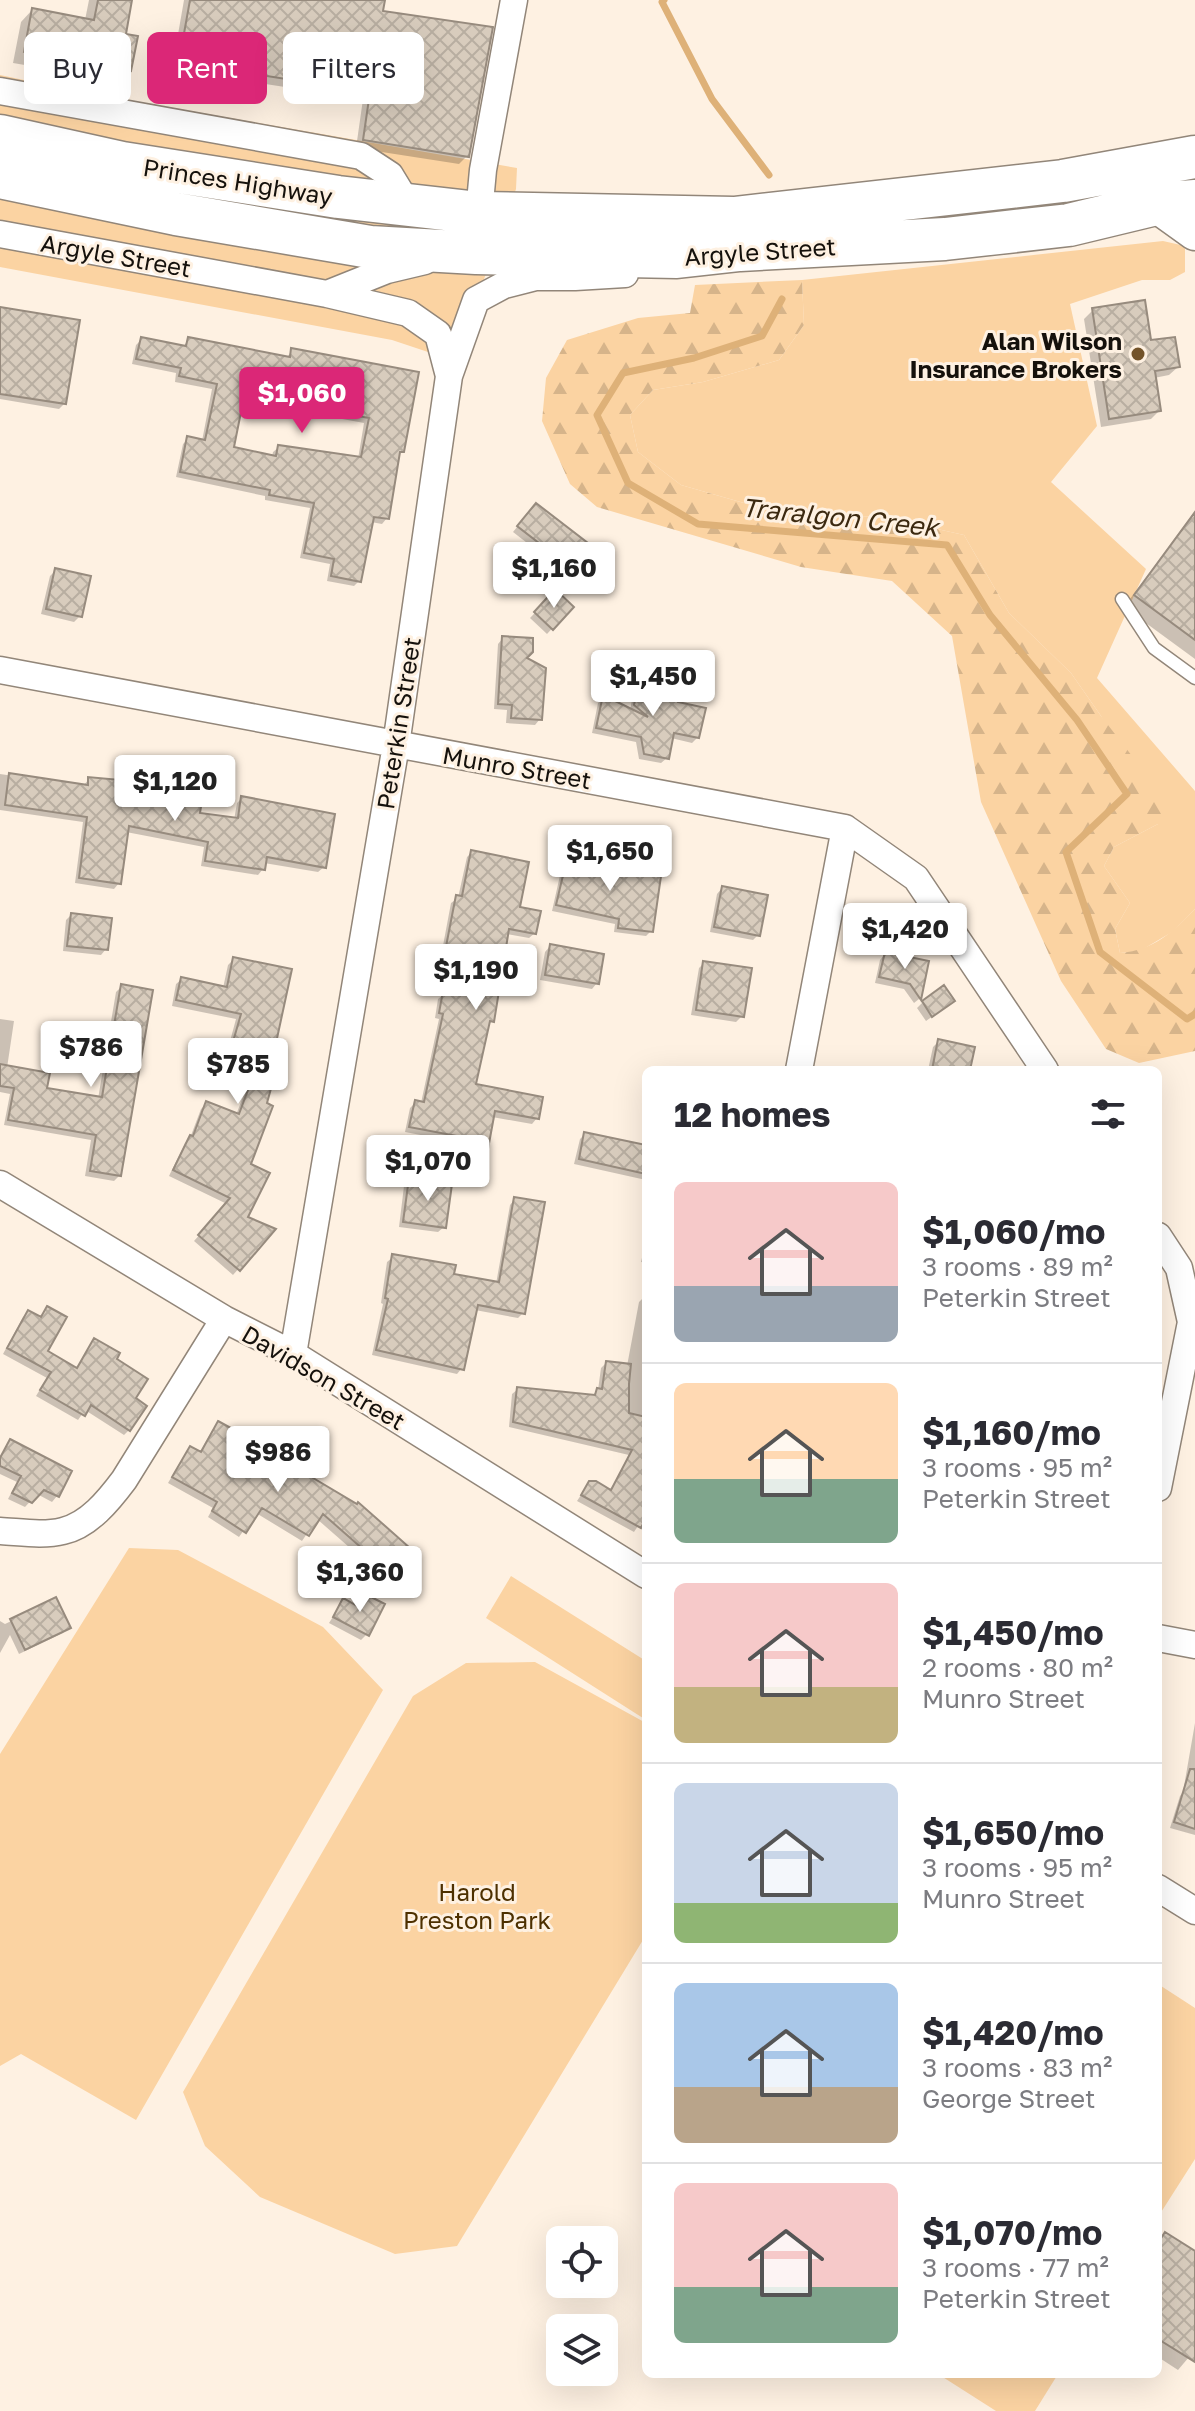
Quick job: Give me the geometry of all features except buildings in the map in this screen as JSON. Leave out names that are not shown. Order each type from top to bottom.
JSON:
[{"type":"highway","name":"Princes Highway","points":[[0,136],[122,163],[338,197],[407,203],[478,233]]},
{"type":"highway","name":"Argyle Street","points":[[478,233],[677,257],[737,234],[937,196],[1063,181],[1195,157]]},
{"type":"highway","points":[[122,163],[188,185],[364,222],[371,262]]},
{"type":"highway","name":"Princes Highway","points":[[0,177],[176,214],[371,262],[478,233]]},
{"type":"highway","name":"Argyle Street","points":[[478,233],[945,239],[1069,225],[1175,203]]},
{"type":"main road","points":[[1175,203],[1195,232]]},
{"type":"street","points":[[478,233],[483,170],[514,0]]},
{"type":"street","points":[[0,91],[361,156],[390,175],[407,203]]},
{"type":"street","name":"Argyle Street","points":[[0,234],[327,294],[408,313],[438,334],[449,376]]},
{"type":"street","name":"Peterkin Street","points":[[293,1354],[396,745],[449,376],[476,300],[504,285],[536,277],[631,273],[677,257]]},
{"type":"street","points":[[327,294],[371,262]]},
{"type":"street","name":"Munro Street","points":[[0,670],[845,828]]},
{"type":"street","points":[[800,1066],[845,828],[916,878],[1042,1066]]},
{"type":"street","name":"Davidson Street","points":[[0,1184],[224,1319],[293,1354],[642,1572]]},
{"type":"street","points":[[1162,1242],[1179,1268],[1191,1322],[1162,1468]]},
{"type":"street","points":[[0,1531],[64,1531],[107,1503],[224,1319]]},
{"type":"street","points":[[1162,1639],[1195,1645]]},
{"type":"street","points":[[1162,1890],[1195,1911]]},
{"type":"lane","points":[[1122,599],[1154,648],[1195,678]]},
{"type":"green space","points":[[0,75],[24,80],[24,104],[131,104],[131,101],[517,168],[516,189],[455,361],[392,340],[0,267]]},
{"type":"green space","points":[[1163,241],[1185,246],[1185,272],[1170,280],[1142,280],[1070,304],[1097,426],[1051,482],[1146,569],[1097,678],[1195,791],[1195,909],[1172,932],[1140,951],[1120,953],[1115,929],[1130,903],[1104,866],[1114,847],[1158,824],[1101,716],[1071,673],[1009,613],[964,535],[888,518],[765,509],[681,485],[638,452],[630,415],[653,390],[703,382],[779,360],[804,325],[802,280]]},
{"type":"green space","points":[[802,280],[804,325],[779,360],[703,382],[653,390],[630,415],[638,452],[681,485],[765,509],[888,518],[964,535],[1009,613],[1071,673],[1170,805],[1158,824],[1114,847],[1104,866],[1130,903],[1115,929],[1120,953],[1153,944],[1195,909],[1195,1051],[1139,1063],[1106,1049],[1061,981],[981,802],[952,636],[892,581],[801,567],[597,507],[570,484],[542,421],[546,378],[567,340],[638,318],[690,313],[695,285]]},
{"type":"green space","points":[[129,1548],[178,1550],[323,1627],[383,1690],[136,2120],[21,2054],[0,2066],[0,1754]]},
{"type":"green space","points":[[511,1576],[642,1658],[642,1717],[486,1618]]},
{"type":"green space","name":"Harold Preston Park","points":[[535,1662],[642,1721],[642,1942],[457,2246],[395,2254],[260,2197],[205,2146],[183,2092],[413,1696],[466,1663]]},
{"type":"green space","points":[[1162,1987],[1195,2008],[1195,2159],[1162,2211]]},
{"type":"green space","points":[[944,2378],[1056,2378],[1035,2411],[996,2411]]},
{"type":"waterway","name":"Traralgon Creek","points":[[664,0],[662,2],[712,99],[769,175]]},
{"type":"waterway","name":"Traralgon Creek","points":[[782,299],[762,336],[694,358],[623,373],[597,415],[628,483],[698,524],[947,545],[990,615],[1077,720],[1127,794],[1066,852],[1100,952],[1187,1019],[1195,1014]]},
{"type":"place","name":"Alan Wilson Insurance Brokers","points":[[1138,354]]}]
